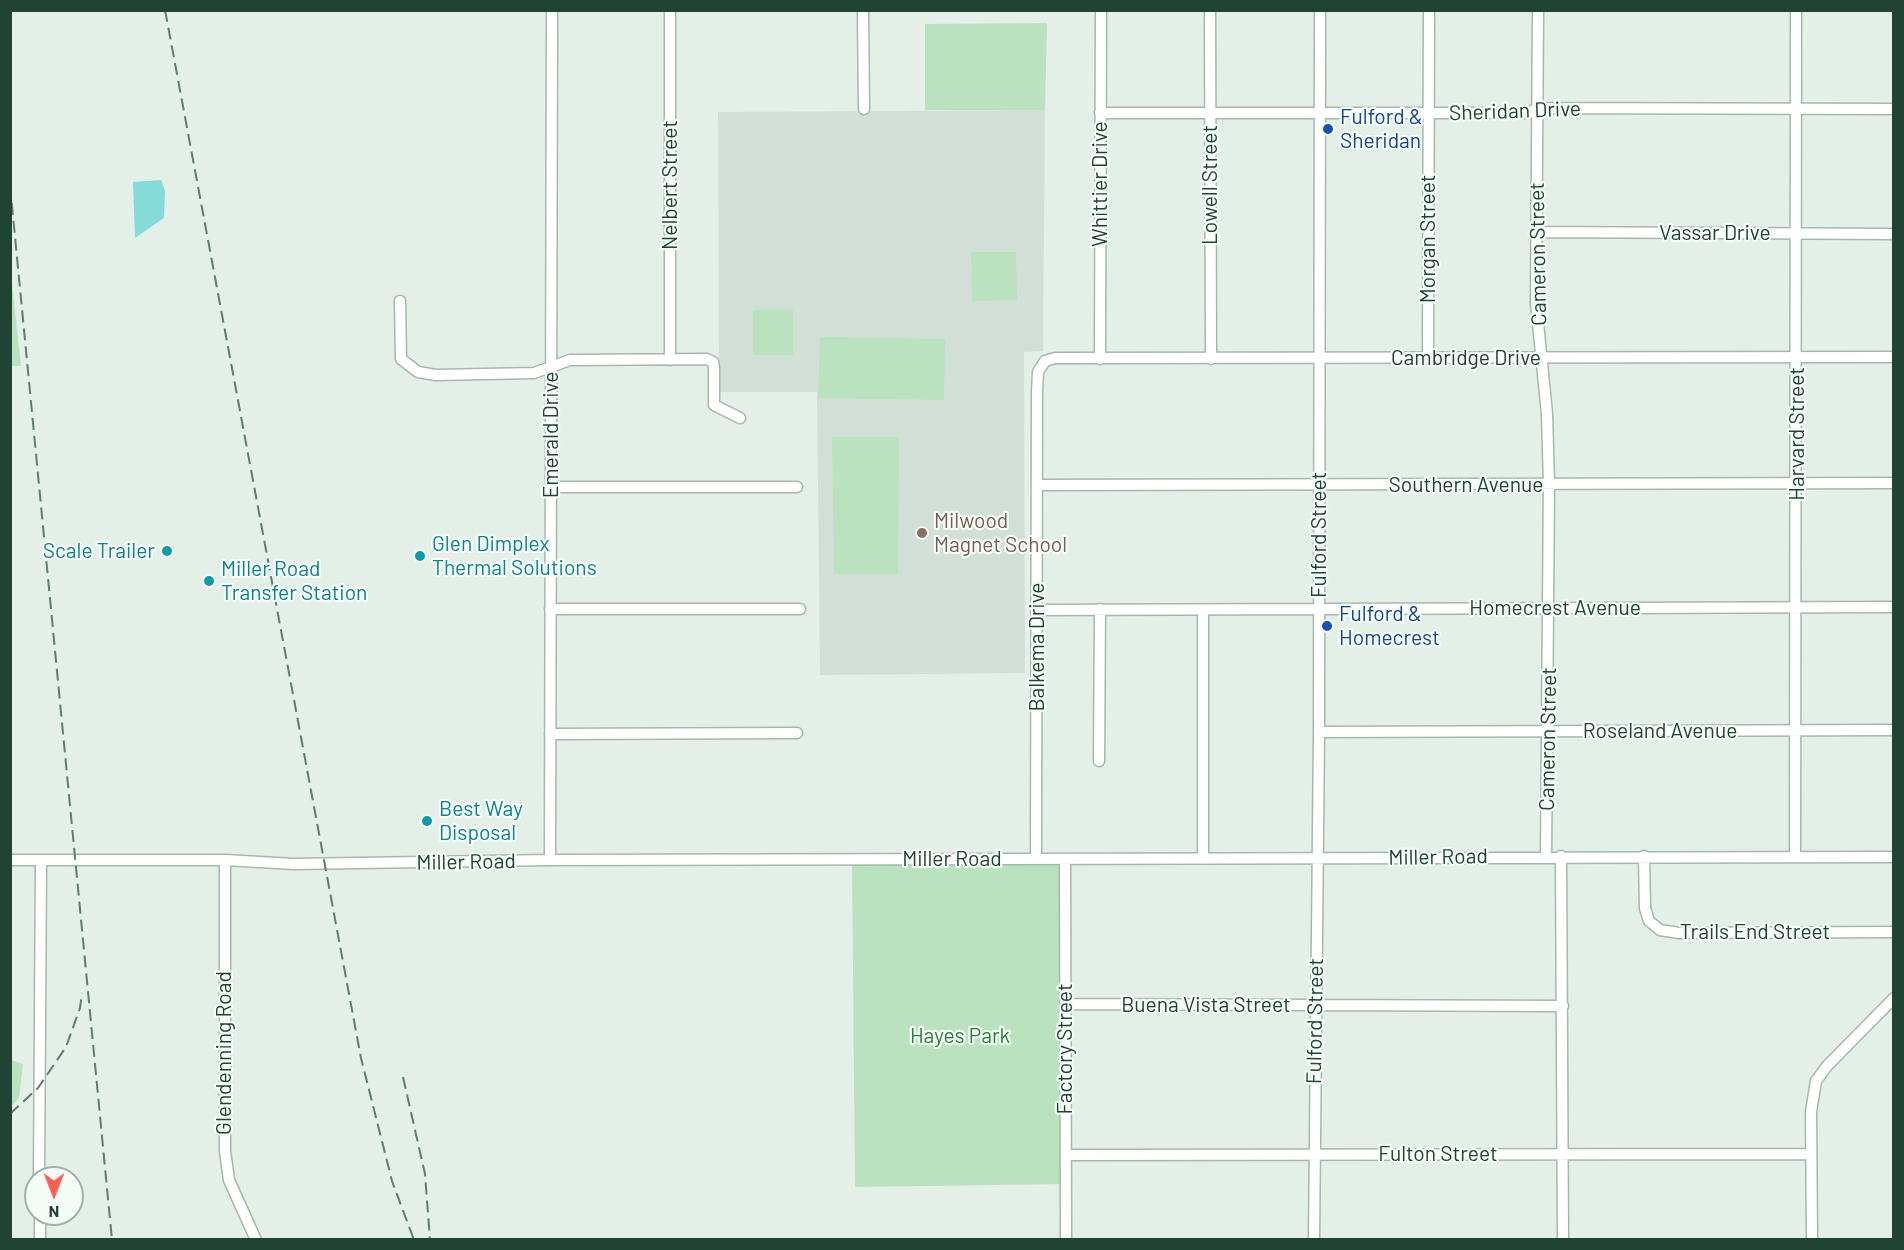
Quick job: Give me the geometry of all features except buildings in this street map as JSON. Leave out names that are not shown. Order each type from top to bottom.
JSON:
[{"type":"street","name":"Emerald Drive","points":[[550,860],[552,10]]},
{"type":"street","name":"Nelbert Street","points":[[669,360],[670,10]]},
{"type":"street","points":[[863,10],[864,109]]},
{"type":"street","name":"Whittier Drive","points":[[1100,358],[1101,10]]},
{"type":"street","name":"Lowell Street","points":[[1210,10],[1211,359]]},
{"type":"street","name":"Fulford Street","points":[[1314,1239],[1313,1154],[1319,732],[1320,10]]},
{"type":"street","name":"Morgan Street","points":[[1428,358],[1429,10]]},
{"type":"street","name":"Cameron Street","points":[[1538,10],[1536,303],[1547,414],[1549,484],[1546,856]]},
{"type":"street","name":"Harvard Street","points":[[1795,856],[1798,356],[1796,10]]},
{"type":"street","name":"Sheridan Drive","points":[[1100,113],[1529,113],[1537,108],[1893,109]]},
{"type":"street","name":"Vassar Drive","points":[[1537,232],[1893,234]]},
{"type":"street","points":[[400,301],[400,353],[401,358],[412,369],[436,375],[493,375],[534,373],[570,360],[711,361],[714,368],[714,405],[740,418]]},
{"type":"street","name":"Cambridge Drive","points":[[1041,365],[1054,358],[1319,360],[1893,357]]},
{"type":"street","name":"Balkema Drive","points":[[1036,858],[1037,392],[1041,365]]},
{"type":"street","name":"Southern Avenue","points":[[1038,485],[1893,483]]},
{"type":"street","points":[[551,486],[797,486]]},
{"type":"street","name":"Homecrest Avenue","points":[[1037,610],[1893,607]]},
{"type":"street","points":[[550,609],[800,609]]},
{"type":"street","points":[[1099,761],[1100,609]]},
{"type":"street","points":[[1203,610],[1203,859]]},
{"type":"street","name":"Roseland Avenue","points":[[1319,732],[1893,730]]},
{"type":"street","points":[[550,734],[797,733]]},
{"type":"street","points":[[1561,856],[1563,1239]]},
{"type":"street","name":"Trails End Street","points":[[1644,856],[1645,908],[1649,921],[1660,930],[1679,933],[1893,932]]},
{"type":"street","name":"Miller Road","points":[[10,860],[225,860],[303,864],[550,860],[1893,857]]},
{"type":"street","name":"Factory Street","points":[[1065,859],[1066,1239]]},
{"type":"street","points":[[39,1166],[41,860]]},
{"type":"street","name":"Glendenning Road","points":[[225,860],[223,1050],[225,1160],[239,1206],[256,1239]]},
{"type":"street","points":[[1812,1239],[1813,1089],[1819,1075],[1893,998]]},
{"type":"street","name":"Buena Vista Street","points":[[1065,1004],[1563,1006]]},
{"type":"street","name":"Fulton Street","points":[[1065,1155],[1811,1154]]},
{"type":"shaded area","name":"Milwood Magnet School","points":[[1045,110],[1043,351],[1024,352],[1025,673],[820,675],[817,392],[719,392],[718,112]]},
{"type":"green space","points":[[1047,23],[1045,110],[925,110],[925,24]]},
{"type":"green space","points":[[971,252],[1016,252],[1017,300],[972,301]]},
{"type":"green space","points":[[11,274],[21,366],[11,366]]},
{"type":"green space","points":[[753,310],[793,310],[793,355],[753,355]]},
{"type":"green space","points":[[820,337],[945,339],[944,400],[818,398]]},
{"type":"green space","points":[[832,437],[899,437],[898,574],[834,574]]},
{"type":"green space","name":"Hayes Park","points":[[1065,859],[1066,1184],[855,1187],[852,860]]},
{"type":"green space","points":[[11,1060],[23,1064],[19,1098],[11,1107]]},
{"type":"water","points":[[161,180],[165,191],[164,218],[135,238],[133,182]]},
{"type":"railway","points":[[165,10],[361,1058],[392,1181],[414,1240]]},
{"type":"railway","points":[[10,185],[112,1240]]},
{"type":"railway","points":[[10,1114],[38,1088],[66,1047],[80,1008],[82,993]]},
{"type":"railway","points":[[403,1077],[425,1174],[430,1240]]},
{"type":"place","name":"Fulford & Sheridan","points":[[1328,129]]},
{"type":"place","name":"Milwood Magnet School","points":[[922,533]]},
{"type":"place","name":"Scale Trailer","points":[[167,551]]},
{"type":"place","name":"Glen Dimplex Thermal Solutions","points":[[420,556]]},
{"type":"place","name":"Miller Road Transfer Station","points":[[209,581]]},
{"type":"place","name":"Fulford & Homecrest","points":[[1327,626]]},
{"type":"place","name":"Best Way Disposal","points":[[427,821]]}]
